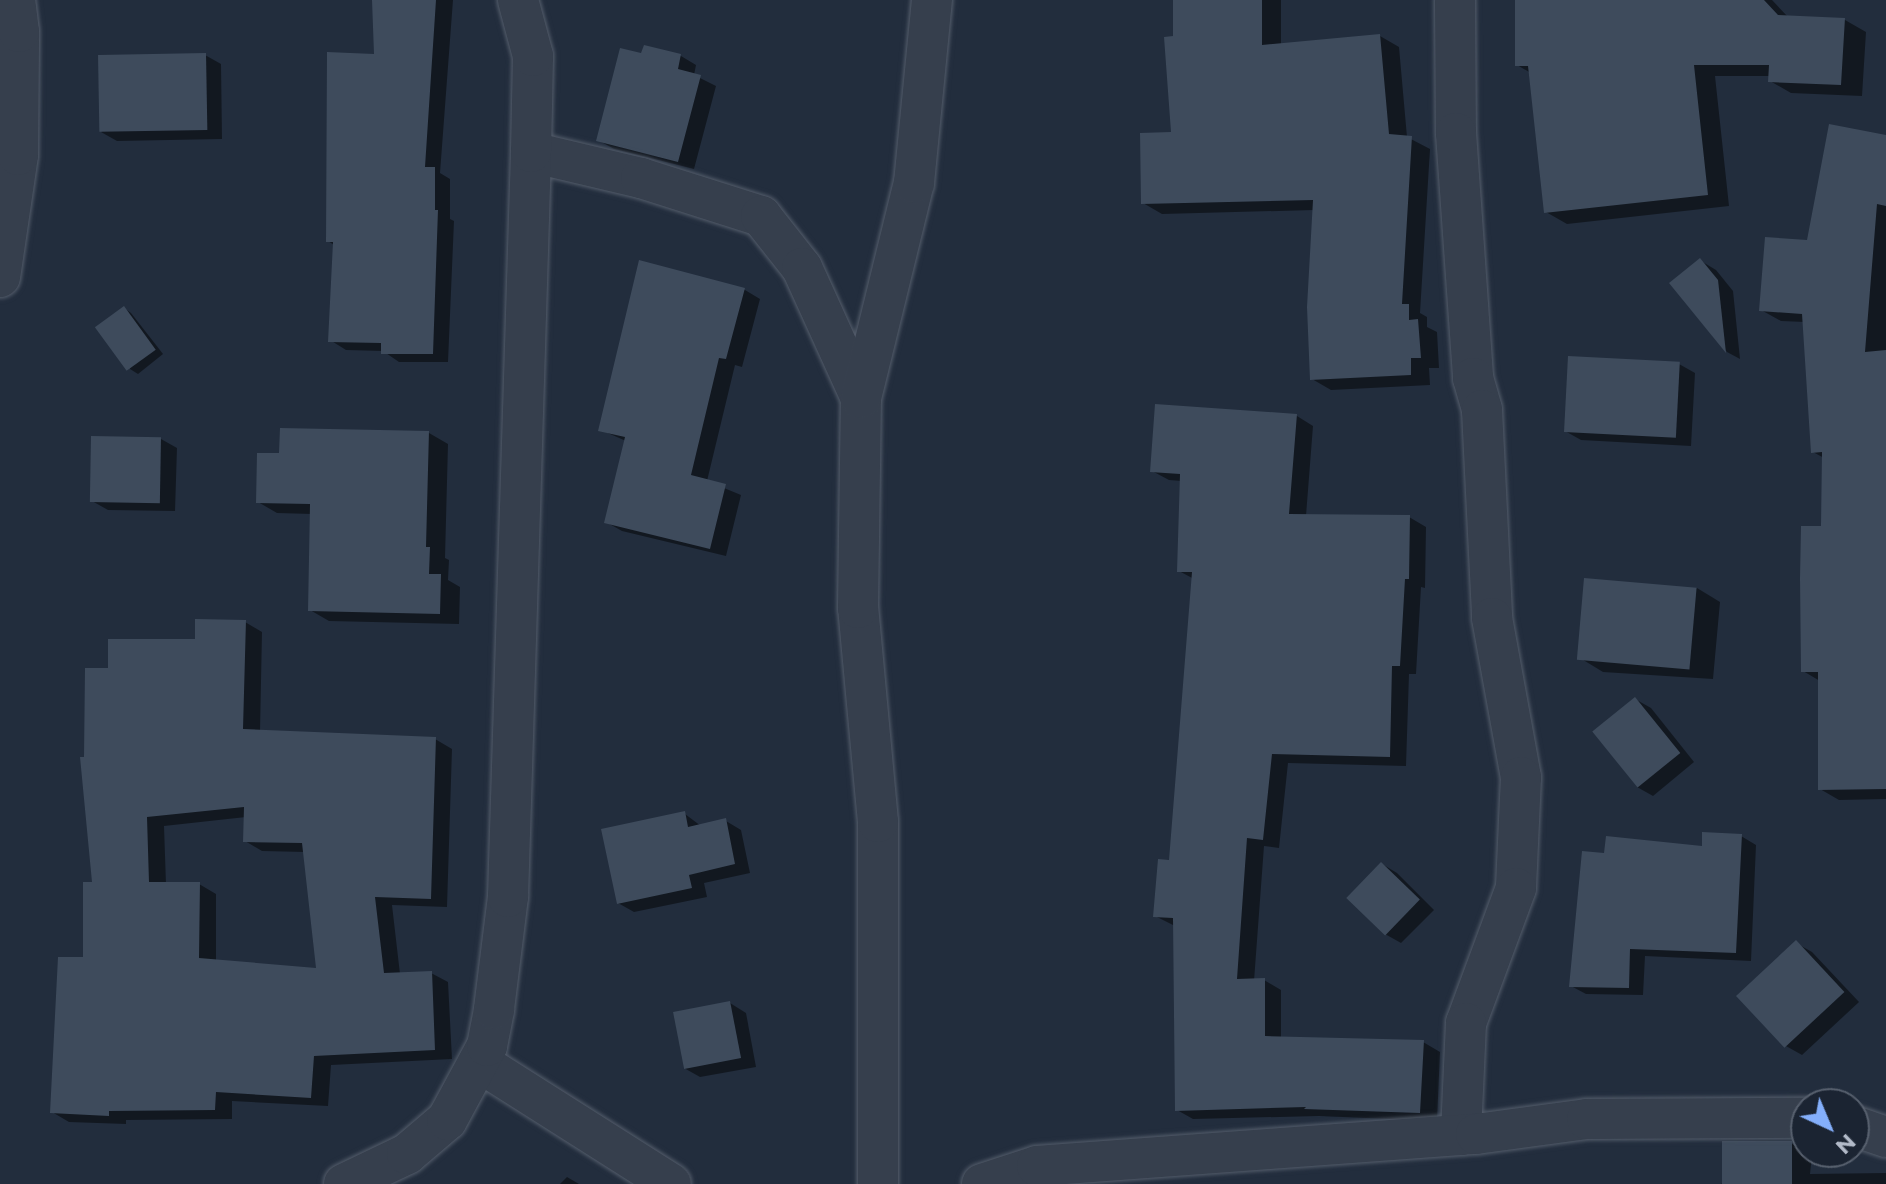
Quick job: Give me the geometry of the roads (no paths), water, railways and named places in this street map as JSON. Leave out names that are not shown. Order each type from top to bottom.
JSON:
[{"type":"street","points":[[0,277],[18,155],[19,32],[15,0]]},
{"type":"street","points":[[344,1184],[367,1176],[407,1154],[447,1120],[479,1062],[494,1009],[508,897],[531,152],[533,56],[518,0]]},
{"type":"street","points":[[878,1184],[878,822],[858,608],[861,398],[914,183],[932,0]]},
{"type":"street","points":[[1455,0],[1456,133],[1473,378],[1482,410],[1492,618],[1521,777],[1516,888],[1466,1023],[1461,1135]]},
{"type":"street","points":[[531,152],[641,178],[761,216],[802,268],[861,398]]},
{"type":"street","points":[[479,1062],[671,1184]]},
{"type":"street","points":[[982,1184],[1037,1166],[1461,1135],[1587,1119],[1790,1117]]}]
